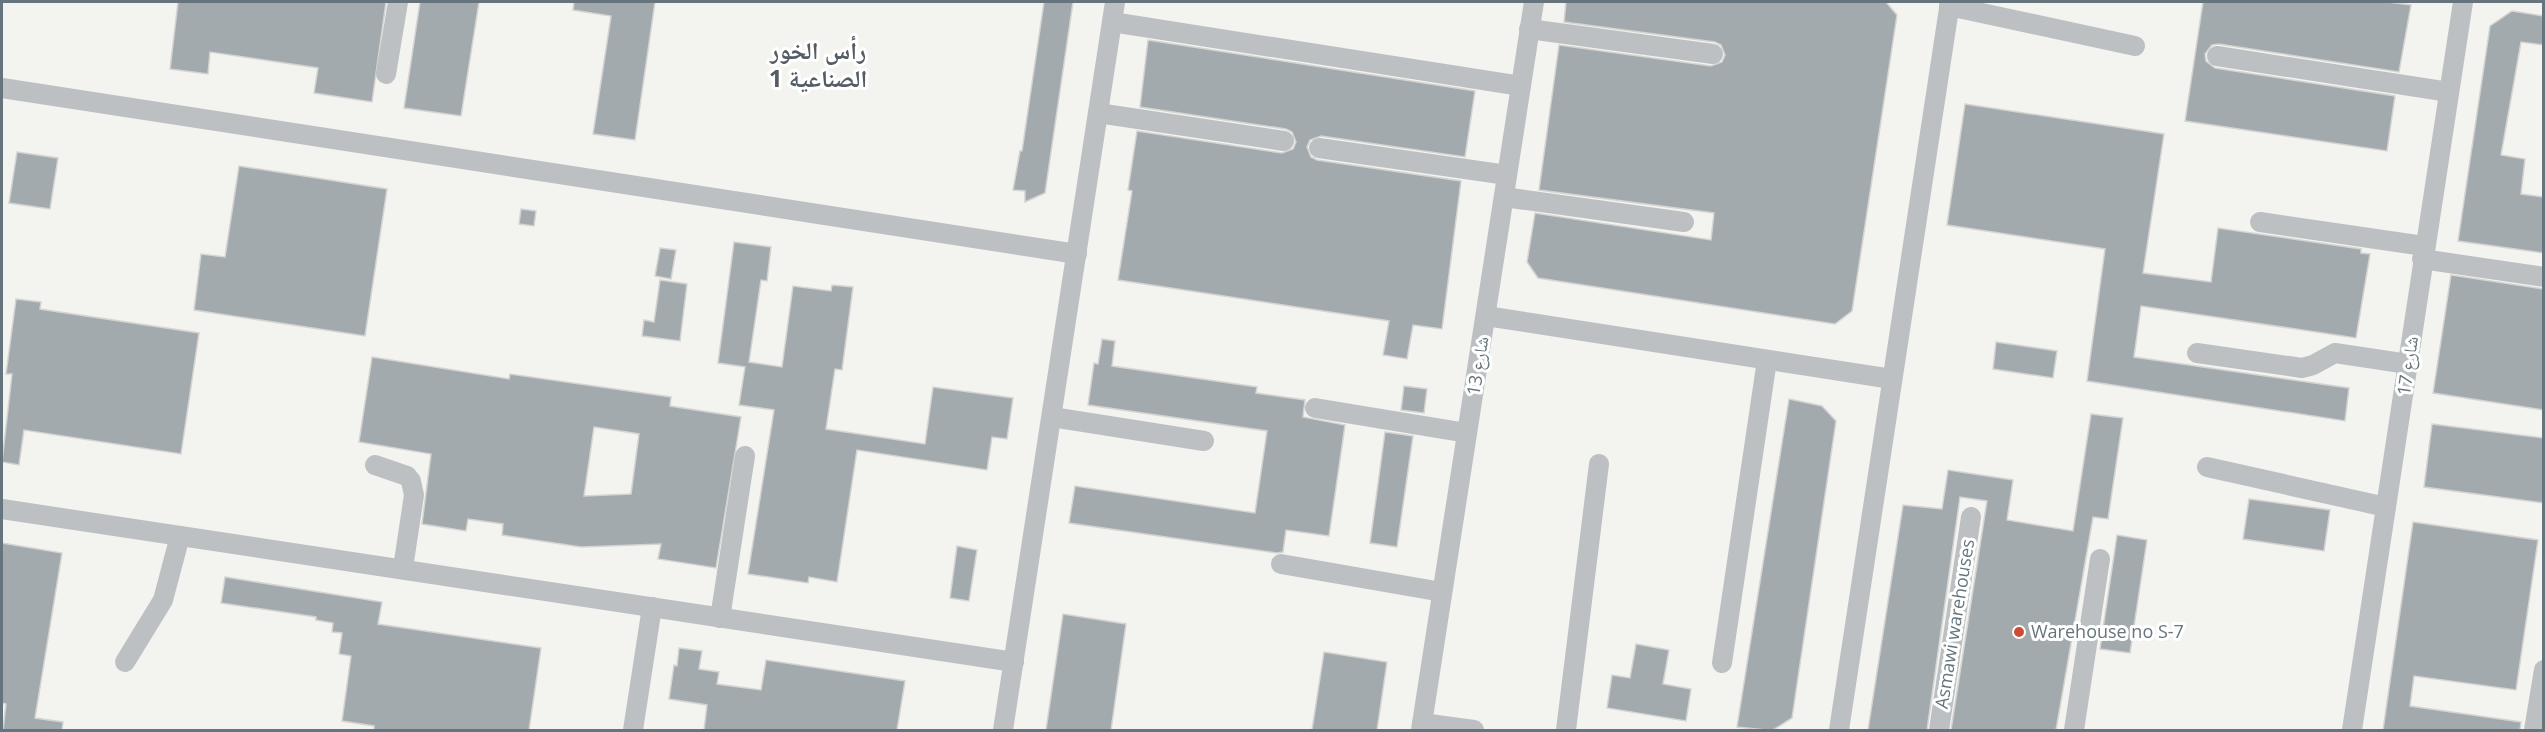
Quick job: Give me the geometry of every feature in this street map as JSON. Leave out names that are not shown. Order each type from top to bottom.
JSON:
[{"type":"street","points":[[386,74],[398,2]]},
{"type":"street","points":[[1003,730],[1115,2]]},
{"type":"street","name":"شارع 13","points":[[1422,727],[1534,2]]},
{"type":"street","name":"شارع 17","points":[[2352,730],[2463,2]]},
{"type":"street","points":[[1839,730],[1950,4],[2135,46]]},
{"type":"street","points":[[1112,22],[1521,86]]},
{"type":"street","points":[[1530,28],[1713,54]]},
{"type":"street","points":[[2217,56],[2449,92]]},
{"type":"street","points":[[2,88],[1077,254]]},
{"type":"street","points":[[1098,113],[1284,141]]},
{"type":"street","points":[[1319,148],[1507,175]]},
{"type":"street","points":[[1504,197],[1684,222]]},
{"type":"street","points":[[2260,222],[2544,278]]},
{"type":"street","points":[[1486,316],[1892,379]]},
{"type":"street","points":[[2197,353],[2302,368],[2313,365],[2335,353],[2408,364]]},
{"type":"street","points":[[1722,663],[1767,360]]},
{"type":"street","points":[[1315,408],[1467,433]]},
{"type":"street","points":[[1052,417],[1204,441]]},
{"type":"street","points":[[720,618],[745,456]]},
{"type":"street","points":[[1566,730],[1599,464]]},
{"type":"street","points":[[375,465],[399,472],[411,481],[414,495],[404,568]]},
{"type":"street","points":[[2207,466],[2386,507]]},
{"type":"street","points":[[2,509],[1014,662]]},
{"type":"street","name":"Asmawi warehouses","points":[[1939,730],[1971,517]]},
{"type":"street","points":[[125,662],[163,600],[180,536]]},
{"type":"street","points":[[2074,730],[2100,559]]},
{"type":"street","points":[[1281,564],[1443,592]]},
{"type":"street","points":[[633,730],[652,607]]},
{"type":"street","points":[[2534,730],[2544,670]]},
{"type":"street","points":[[1422,727],[1474,730]]},
{"type":"building","points":[[178,2],[386,2],[372,102],[314,93],[318,68],[210,52],[208,74],[170,69]]},
{"type":"building","points":[[420,2],[479,2],[461,116],[404,108]]},
{"type":"building","points":[[574,2],[655,2],[635,140],[593,134],[611,16],[573,10]]},
{"type":"building","points":[[1044,2],[1073,2],[1045,193],[1025,202],[1025,191],[1013,190],[1020,151],[1022,151]]},
{"type":"building","points":[[1566,2],[1886,2],[1897,15],[1852,311],[1835,324],[1538,278],[1527,262],[1535,213],[1711,240],[1714,213],[1539,190],[1559,45],[1711,66],[1722,62],[1725,55],[1721,45],[1715,42],[1564,22]]},
{"type":"building","points":[[2203,2],[2388,2],[2411,5],[2399,72],[2219,44],[2212,45],[2205,54],[2206,61],[2215,68],[2395,96],[2387,151],[2185,121]]},
{"type":"building","points":[[2512,11],[2544,16],[2544,45],[2521,42],[2501,155],[2525,159],[2521,194],[2544,197],[2544,253],[2458,241],[2490,26]]},
{"type":"building","points":[[1148,40],[1475,91],[1465,157],[1321,136],[1310,140],[1307,147],[1311,157],[1317,160],[1461,181],[1442,329],[1413,325],[1407,359],[1383,355],[1389,321],[1118,280],[1132,191],[1128,190],[1137,131],[1282,153],[1293,149],[1296,142],[1292,132],[1286,129],[1140,107]]},
{"type":"building","points":[[1965,104],[2164,134],[2143,273],[2211,282],[2218,228],[2361,249],[2361,253],[2370,254],[2356,338],[2141,306],[2134,357],[2349,388],[2345,421],[2087,381],[2105,249],[1947,225]]},
{"type":"building","points":[[17,152],[58,158],[50,209],[9,203]]},
{"type":"building","points":[[239,166],[387,189],[365,336],[194,310],[201,254],[225,257]]},
{"type":"building","points":[[521,209],[536,211],[534,226],[519,224]]},
{"type":"building","points":[[734,242],[771,247],[767,281],[761,280],[749,362],[782,367],[793,286],[831,291],[832,285],[853,287],[842,370],[835,369],[826,429],[925,444],[933,387],[1013,398],[1007,439],[992,437],[987,470],[857,450],[837,582],[809,577],[808,583],[748,574],[774,410],[739,405],[745,367],[718,363]]},
{"type":"building","points":[[660,248],[676,250],[671,279],[655,276]]},
{"type":"building","points":[[2451,275],[2544,289],[2544,410],[2433,393]]},
{"type":"building","points":[[660,280],[687,284],[680,341],[642,336],[644,320],[654,322]]},
{"type":"building","points":[[16,299],[41,302],[40,309],[199,333],[181,454],[24,430],[19,465],[2,462],[12,374],[6,374]]},
{"type":"building","points":[[1102,339],[1115,341],[1112,366],[1257,387],[1256,393],[1305,400],[1303,417],[1345,425],[1329,536],[1286,530],[1283,552],[1277,553],[1069,523],[1075,486],[1255,513],[1267,431],[1088,405],[1094,363],[1098,364]]},
{"type":"building","points":[[1996,342],[2057,351],[2053,378],[1993,369]]},
{"type":"building","points":[[372,357],[509,379],[510,374],[671,397],[670,406],[741,417],[716,568],[658,559],[661,544],[581,547],[502,535],[503,524],[468,519],[466,531],[422,524],[431,454],[359,442]],"holes":[[[594,427],[639,434],[631,494],[584,496]]]},
{"type":"building","points":[[1404,386],[1427,389],[1424,413],[1401,410]]},
{"type":"building","points":[[1789,399],[1822,406],[1836,421],[1792,718],[1773,730],[1737,727]]},
{"type":"building","points":[[2091,414],[2123,418],[2108,519],[2093,517],[2056,730],[1951,730],[1987,501],[1960,497],[1927,730],[1868,730],[1903,505],[1942,509],[1948,470],[2013,480],[2007,520],[2073,531]]},
{"type":"building","points":[[2432,424],[2544,438],[2544,503],[2424,487]]},
{"type":"building","points":[[1385,432],[1413,436],[1397,547],[1370,543]]},
{"type":"building","points":[[2249,499],[2330,510],[2324,551],[2243,539]]},
{"type":"building","points":[[2413,522],[2538,540],[2516,690],[2414,676],[2410,706],[2521,722],[2520,730],[2383,730]]},
{"type":"building","points":[[2117,535],[2147,540],[2130,653],[2100,649]]},
{"type":"building","points":[[2,543],[62,553],[35,718],[63,722],[62,730],[3,730],[6,704],[2,703]]},
{"type":"building","points":[[957,546],[977,550],[969,601],[950,598]]},
{"type":"building","points":[[225,577],[382,602],[378,624],[541,648],[529,730],[374,730],[374,726],[342,721],[351,656],[339,654],[342,633],[332,632],[333,623],[316,620],[316,617],[221,603]]},
{"type":"building","points":[[1063,614],[1126,624],[1111,730],[1046,730]]},
{"type":"building","points":[[1636,644],[1669,650],[1663,684],[1691,689],[1686,721],[1607,708],[1612,675],[1630,678]]},
{"type":"building","points":[[679,648],[702,651],[699,669],[719,672],[717,684],[761,690],[766,660],[905,681],[897,730],[704,730],[707,705],[669,699]]},
{"type":"building","points":[[1324,652],[1387,662],[1377,730],[1312,730]]},
{"type":"place","name":"Warehouse no S-7","points":[[2019,632]]},
{"type":"district","name":"رأس الخور الصناعية 1","points":[[818,65]]}]
